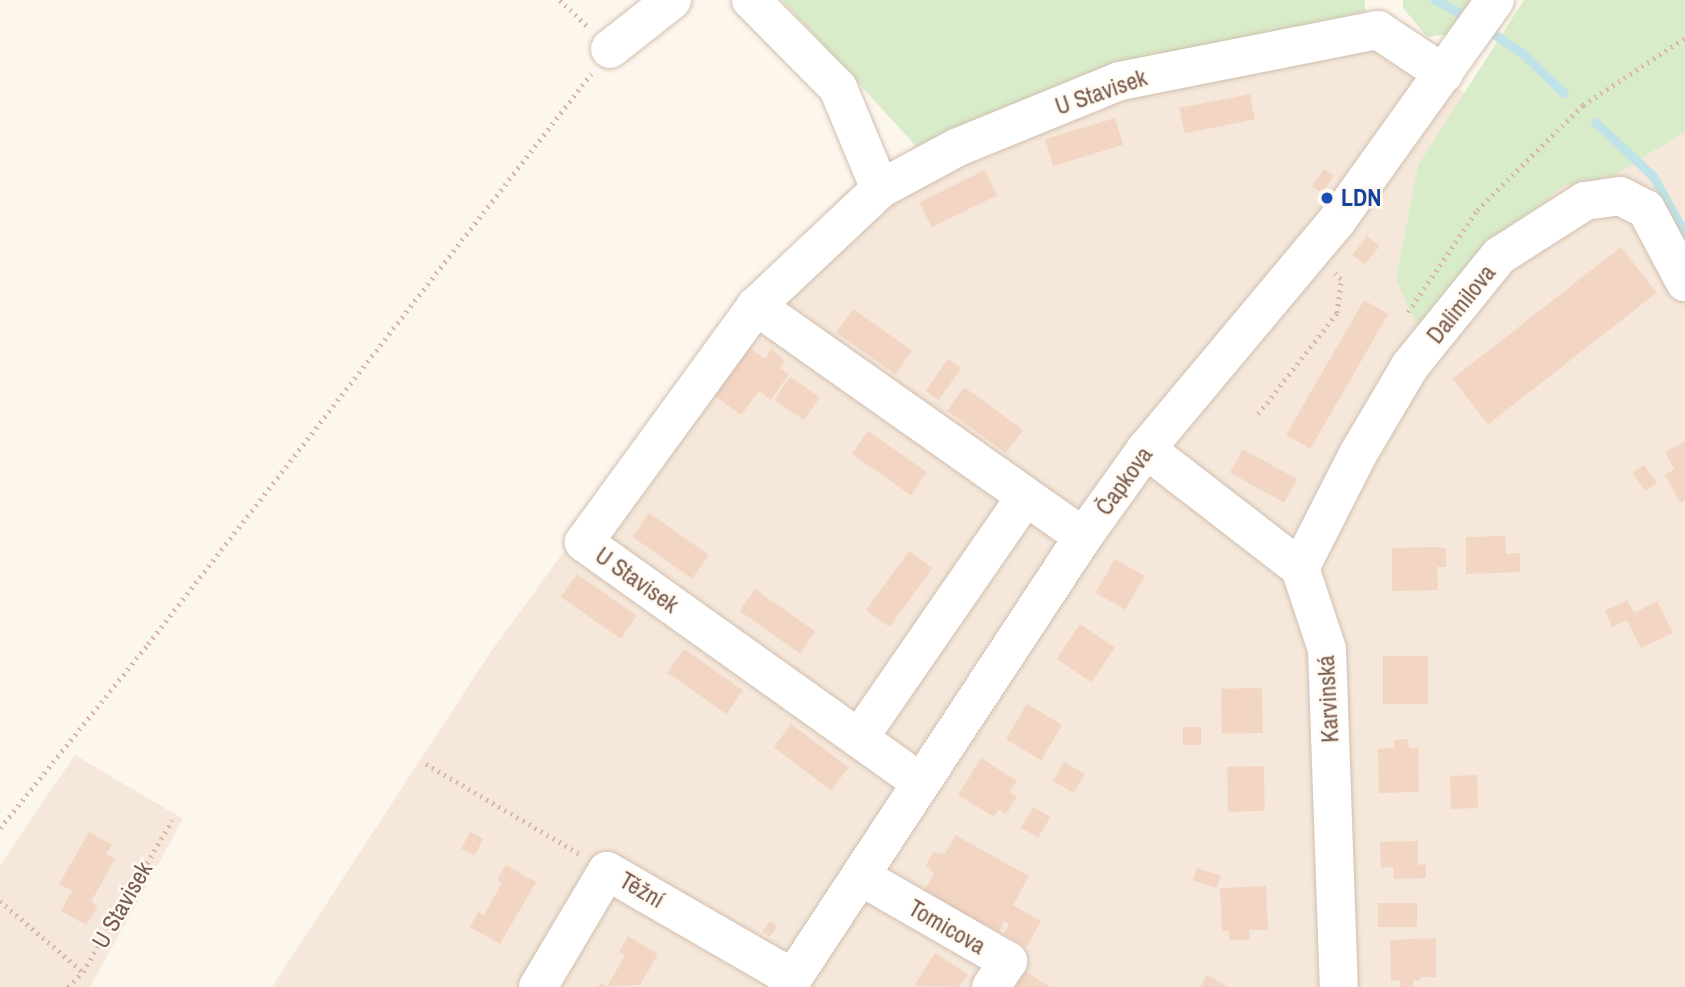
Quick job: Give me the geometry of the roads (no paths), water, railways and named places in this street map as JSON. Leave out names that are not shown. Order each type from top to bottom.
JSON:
[{"type":"street","points":[[610,49],[672,0]]},
{"type":"street","points":[[751,0],[838,88],[880,188]]},
{"type":"street","name":"Čapkova","points":[[791,981],[1083,537],[1146,449],[1312,252],[1444,74],[1495,0]]},
{"type":"street","name":"U Stavisek","points":[[920,782],[584,542],[756,306],[880,188],[958,147],[1120,81],[1378,15],[1444,74]]},
{"type":"street","name":"Dalimilova","points":[[1300,568],[1358,454],[1410,366],[1499,256],[1585,201],[1620,196],[1646,208],[1685,282]]},
{"type":"street","points":[[756,306],[1083,537]]},
{"type":"street","points":[[1146,449],[1300,568]]},
{"type":"street","points":[[859,738],[1025,497]]},
{"type":"street","name":"Karvinská","points":[[1300,568],[1327,649],[1339,987]]},
{"type":"street","name":"Těžní","points":[[538,987],[607,871],[777,969],[791,981]]},
{"type":"street","name":"Tomicova","points":[[860,876],[1008,961],[991,987]]},
{"type":"waterway","points":[[1435,0],[1470,19]]},
{"type":"waterway","points":[[1485,28],[1522,53],[1564,93]]},
{"type":"waterway","points":[[1595,122],[1653,176],[1685,234]]},
{"type":"place","name":"LDN","points":[[1327,198]]}]
